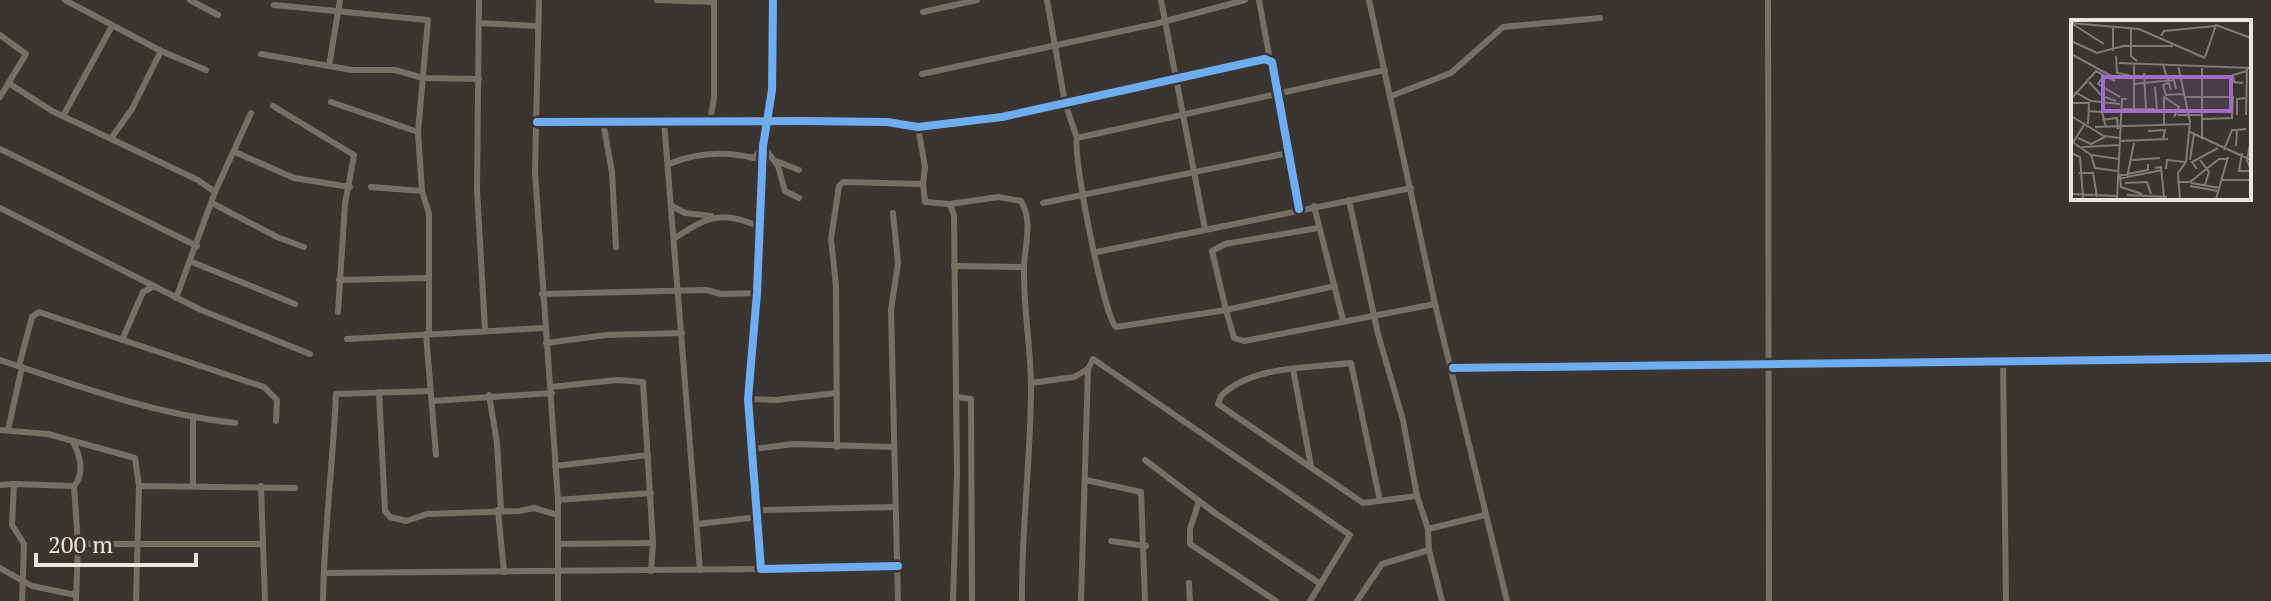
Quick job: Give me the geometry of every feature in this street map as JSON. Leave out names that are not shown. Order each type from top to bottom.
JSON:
[{"type":"street","points":[[65,0],[161,51],[206,70]]},
{"type":"street","points":[[190,0],[218,15]]},
{"type":"street","points":[[329,66],[340,0]]},
{"type":"street","points":[[479,0],[477,189],[485,330]]},
{"type":"street","points":[[539,0],[535,172],[558,500],[558,601]]},
{"type":"street","points":[[657,0],[714,1],[714,98],[710,121]]},
{"type":"street","points":[[761,569],[748,399],[757,293],[763,146],[772,90],[773,0]]},
{"type":"street","points":[[923,12],[977,0]]},
{"type":"street","points":[[1047,0],[1065,103],[1077,138],[1082,193],[1097,252],[1103,295],[1109,319],[1116,327],[1226,310],[1335,286]]},
{"type":"street","points":[[1161,0],[1205,229]]},
{"type":"street","points":[[922,74],[1166,21],[1245,0]]},
{"type":"street","points":[[1259,0],[1299,209]]},
{"type":"street","points":[[1369,0],[1435,304],[1453,368],[1507,601]]},
{"type":"street","points":[[1768,0],[1769,601]]},
{"type":"street","points":[[274,5],[428,20],[418,132],[422,191],[429,214],[427,334],[436,455]]},
{"type":"street","points":[[1391,96],[1451,73],[1503,27],[1600,18]]},
{"type":"street","points":[[479,23],[538,26]]},
{"type":"street","points":[[63,116],[112,26]]},
{"type":"street","points":[[0,35],[26,54],[0,97]]},
{"type":"street","points":[[112,137],[132,109],[161,51]]},
{"type":"street","points":[[261,54],[361,71],[395,70],[423,78],[479,79]]},
{"type":"street","points":[[537,122],[887,122],[918,127],[1002,117],[1270,60]]},
{"type":"street","points":[[1077,138],[1385,70]]},
{"type":"street","points":[[10,84],[63,116],[112,137],[198,180],[215,192]]},
{"type":"street","points":[[331,102],[418,132]]},
{"type":"street","points":[[273,106],[352,152],[354,160],[338,312]]},
{"type":"street","points":[[176,298],[192,262],[215,192],[251,113]]},
{"type":"street","points":[[664,121],[700,570]]},
{"type":"street","points":[[603,122],[612,172],[616,247]]},
{"type":"street","points":[[918,127],[925,167],[925,202],[950,204],[998,197],[1021,201],[1027,219],[1024,267],[1031,383],[1030,456],[1021,539],[1022,601]]},
{"type":"street","points":[[763,146],[773,158],[785,191],[799,198]]},
{"type":"street","points":[[669,164],[686,157],[729,152],[754,158],[763,146]]},
{"type":"street","points":[[0,149],[197,246]]},
{"type":"street","points":[[235,152],[294,178],[350,187]]},
{"type":"street","points":[[1043,203],[1288,153]]},
{"type":"street","points":[[773,158],[799,170]]},
{"type":"street","points":[[837,447],[831,239],[839,186],[843,182],[923,184]]},
{"type":"street","points":[[371,187],[422,191]]},
{"type":"street","points":[[1097,252],[1411,188]]},
{"type":"street","points":[[1349,200],[1403,420],[1442,601]]},
{"type":"street","points":[[212,203],[277,237],[304,247]]},
{"type":"street","points":[[950,204],[954,215],[956,397],[953,601]]},
{"type":"street","points":[[672,206],[685,213],[738,218],[760,227]]},
{"type":"street","points":[[1314,206],[1343,320]]},
{"type":"street","points":[[0,208],[176,298],[310,354]]},
{"type":"street","points":[[893,213],[898,263],[891,310],[898,601]]},
{"type":"street","points":[[675,238],[702,220],[714,217]]},
{"type":"street","points":[[1318,228],[1225,244],[1212,251],[1234,338],[1244,341],[1375,313],[1435,304]]},
{"type":"street","points":[[192,262],[295,304]]},
{"type":"street","points":[[954,266],[1024,267]]},
{"type":"street","points":[[339,280],[426,278]]},
{"type":"street","points":[[122,340],[143,292],[154,286]]},
{"type":"street","points":[[542,294],[757,293]]},
{"type":"street","points":[[136,601],[139,486],[135,458],[48,434],[4,430],[32,317],[39,312],[270,390],[277,400],[276,421]]},
{"type":"street","points":[[347,339],[544,328]]},
{"type":"street","points":[[546,343],[606,335],[682,333]]},
{"type":"street","points":[[1453,368],[2271,358]]},
{"type":"street","points":[[1081,601],[1088,369],[1090,361],[1096,359],[1350,535],[1310,601]]},
{"type":"street","points":[[0,360],[123,402],[193,418],[235,423]]},
{"type":"street","points":[[2003,361],[2006,601]]},
{"type":"street","points":[[1380,501],[1351,363],[1293,369],[1233,386],[1221,396],[1218,404],[1363,503],[1380,501],[1417,496]]},
{"type":"street","points":[[1031,383],[1074,377],[1088,369]]},
{"type":"street","points":[[1293,369],[1311,466]]},
{"type":"street","points":[[432,401],[552,390],[617,380],[643,382],[651,493],[651,571]]},
{"type":"street","points":[[323,601],[325,509],[331,491],[336,394],[430,391]]},
{"type":"street","points":[[379,392],[387,515],[406,521],[427,514],[534,508],[558,515]]},
{"type":"street","points":[[748,399],[776,400],[837,393]]},
{"type":"street","points":[[489,395],[497,443],[504,572]]},
{"type":"street","points":[[956,397],[971,399],[972,601]]},
{"type":"street","points":[[193,418],[193,484]]},
{"type":"street","points":[[0,568],[21,577],[32,586],[76,598],[78,544],[74,486],[79,480],[80,464],[73,442]]},
{"type":"street","points":[[753,449],[794,444],[894,447]]},
{"type":"street","points":[[555,466],[648,455]]},
{"type":"street","points":[[1145,460],[1319,583]]},
{"type":"street","points":[[1086,480],[1141,492],[1146,546],[1145,601]]},
{"type":"street","points":[[14,484],[12,525],[24,544],[22,601]]},
{"type":"street","points":[[139,486],[193,484],[295,488]]},
{"type":"street","points":[[0,485],[74,486]]},
{"type":"street","points":[[261,486],[265,601]]},
{"type":"street","points":[[558,500],[651,493]]},
{"type":"street","points":[[1199,501],[1190,529],[1190,544],[1276,601]]},
{"type":"street","points":[[698,524],[757,513],[895,507]]},
{"type":"street","points":[[1428,529],[1485,515]]},
{"type":"street","points":[[1111,541],[1146,546]]},
{"type":"street","points":[[560,544],[653,543]]},
{"type":"street","points":[[78,544],[263,544]]},
{"type":"street","points":[[1357,601],[1382,564],[1429,550]]},
{"type":"street","points":[[324,573],[898,566]]},
{"type":"street","points":[[1189,583],[1190,601]]},
{"type":"cycle path","points":[[773,0],[772,90],[763,146],[757,293],[748,399],[761,569],[898,566]]},
{"type":"cycle path","points":[[537,122],[887,122],[918,127],[1002,117],[1265,59],[1272,62],[1299,209]]},
{"type":"cycle path","points":[[1453,368],[2271,358]]}]
